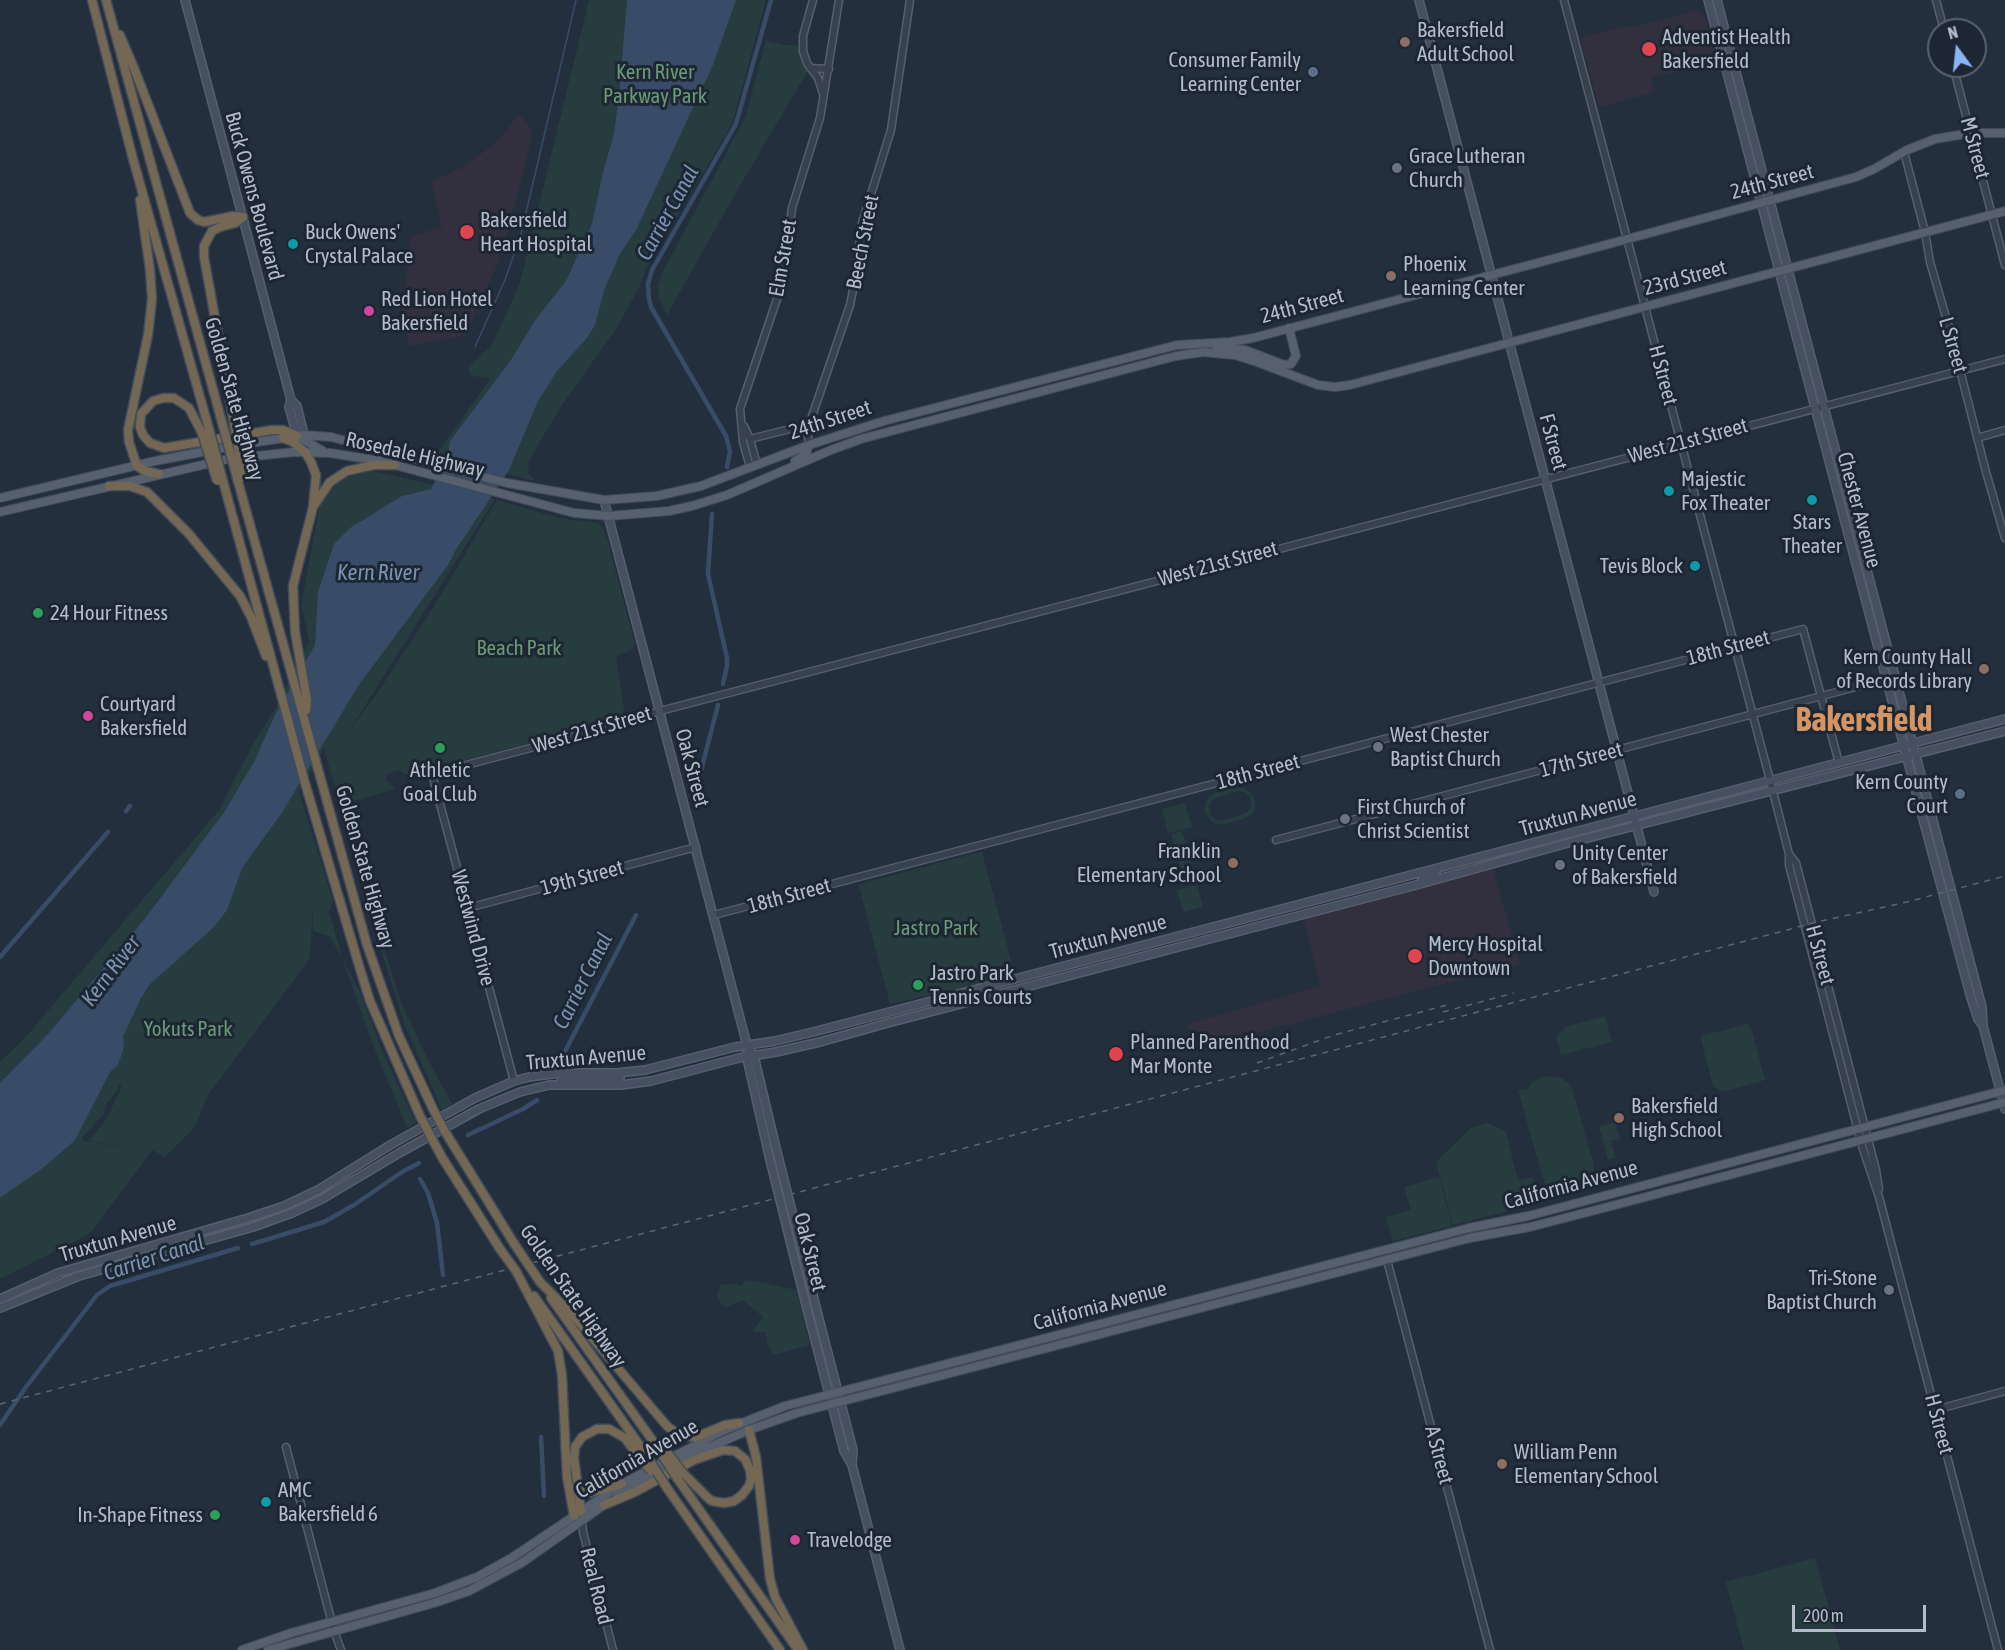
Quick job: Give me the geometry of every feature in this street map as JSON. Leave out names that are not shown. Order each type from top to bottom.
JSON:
[{"type":"highway","name":"Golden State Highway","points":[[92,0],[205,431],[240,542],[305,783],[367,990],[420,1116],[443,1159],[545,1320],[640,1453]]},
{"type":"highway","name":"Golden State Highway","points":[[106,0],[223,426],[240,477],[241,490],[321,777],[378,978],[399,1036],[444,1130],[515,1245],[540,1282],[567,1314],[638,1420],[680,1475]]},
{"type":"highway","points":[[109,11],[134,68],[190,213],[204,222],[243,216]]},
{"type":"highway","points":[[133,159],[146,237],[152,299],[148,335],[128,430],[129,442],[138,466],[145,471],[159,474]]},
{"type":"highway","points":[[240,477],[234,423],[204,257],[204,246],[212,231],[235,223],[243,216]]},
{"type":"highway","points":[[205,431],[189,408],[174,398],[153,401],[141,414],[140,427],[143,435],[153,445],[164,448],[283,430],[300,438],[316,475],[313,507],[293,586],[295,632],[307,700],[306,720]]},
{"type":"highway","points":[[283,438],[300,438]]},
{"type":"highway","points":[[313,507],[330,482],[347,471],[374,465],[395,465]]},
{"type":"highway","points":[[109,486],[137,487],[152,496],[227,578],[246,606],[278,684]]},
{"type":"highway","points":[[567,1314],[667,1426],[676,1433],[696,1437],[725,1425],[739,1423]]},
{"type":"highway","points":[[545,1320],[561,1361],[567,1477],[579,1516]]},
{"type":"highway","points":[[579,1516],[574,1464],[575,1447],[582,1437],[591,1431],[602,1429],[615,1432],[625,1438],[640,1453],[667,1488],[780,1650]]},
{"type":"highway","points":[[749,1430],[756,1457],[770,1579],[780,1608],[803,1650]]},
{"type":"highway","points":[[604,1505],[694,1460],[723,1450],[735,1451],[745,1459],[751,1475],[749,1486],[742,1495],[734,1501],[718,1502],[704,1495],[680,1475]]},
{"type":"highway","points":[[680,1475],[798,1650]]},
{"type":"highway","points":[[576,1485],[581,1490],[590,1493],[622,1484]]},
{"type":"main road","name":"Buck Owens Boulevard","points":[[185,0],[291,400],[289,407],[300,438]]},
{"type":"main road","name":"F Street","points":[[1419,0],[1654,892]]},
{"type":"main road","name":"Chester Avenue","points":[[1708,0],[1916,755],[1982,1007],[1983,1026],[2003,1091],[2004,1104]]},
{"type":"main road","name":"Chester Avenue","points":[[1717,0],[1759,161],[1765,202]]},
{"type":"main road","name":"24th Street","points":[[604,500],[657,496],[692,488],[809,445],[884,421],[1168,347],[1191,343],[1240,341],[1627,240],[1861,176],[1904,152],[1935,139],[1971,133],[2005,134]]},
{"type":"main road","points":[[1744,136],[1754,157],[1759,161]]},
{"type":"main road","name":"23rd Street","points":[[1373,379],[2005,211]]},
{"type":"main road","points":[[1203,352],[1232,348],[1257,354],[1284,365],[1291,364],[1296,356],[1289,328]]},
{"type":"main road","name":"24th Street","points":[[609,516],[659,512],[692,506],[727,495],[831,450],[873,436],[1176,356],[1203,352],[1247,358],[1318,385],[1344,386],[1373,379]]},
{"type":"main road","name":"Chester Avenue","points":[[1820,407],[1886,679],[1971,998],[1978,1019],[1983,1026]]},
{"type":"main road","name":"Rosedale Highway","points":[[300,438],[332,437],[507,483],[604,500]]},
{"type":"main road","points":[[0,498],[226,447],[283,438]]},
{"type":"main road","points":[[284,452],[300,438],[330,453]]},
{"type":"main road","points":[[782,471],[789,463],[806,454],[809,445]]},
{"type":"main road","name":"Rosedale Highway","points":[[0,512],[228,459],[284,452],[305,452],[330,453],[395,465],[574,513],[609,516]]},
{"type":"main road","name":"Oak Street","points":[[604,500],[747,1045],[754,1056],[853,1450],[852,1465]]},
{"type":"main road","name":"Truxtun Avenue","points":[[0,1299],[58,1273],[284,1206],[318,1190],[392,1144],[475,1098],[514,1081],[559,1073],[617,1073],[645,1070],[710,1053],[818,1031],[2005,719]]},
{"type":"main road","name":"Truxtun Avenue","points":[[0,1308],[61,1281],[253,1227],[292,1213],[322,1199],[479,1109],[520,1092],[560,1085],[634,1084],[745,1057],[820,1042],[1636,825],[2005,731]]},
{"type":"main road","points":[[1500,862],[1510,849]]},
{"type":"main road","points":[[1488,865],[1498,852]]},
{"type":"main road","points":[[1420,884],[1423,878],[1435,873],[1438,868]]},
{"type":"main road","name":"Oak Street","points":[[747,1045],[745,1057],[809,1317],[844,1451],[852,1465],[900,1650]]},
{"type":"main road","points":[[560,1085],[565,1079],[629,1077],[645,1070]]},
{"type":"main road","name":"California Avenue","points":[[268,1650],[419,1608],[460,1595],[487,1583],[523,1562],[622,1484],[739,1423],[785,1406],[1469,1228],[1528,1216],[2003,1091]]},
{"type":"main road","name":"California Avenue","points":[[242,1650],[276,1637],[451,1588],[486,1573],[579,1516],[604,1505],[657,1473],[733,1437],[782,1418],[1470,1238],[1540,1224],[2004,1104]]},
{"type":"main road","points":[[322,1199],[332,1188],[364,1167],[367,1160]]},
{"type":"main road","points":[[694,1460],[733,1437]]},
{"type":"main road","points":[[487,1583],[494,1574],[518,1559],[520,1553]]},
{"type":"main road","points":[[460,1595],[462,1590],[482,1579],[486,1573]]},
{"type":"main road","points":[[419,1608],[420,1603],[446,1594],[451,1588]]},
{"type":"street","points":[[813,0],[802,43],[804,56],[818,78],[823,94]]},
{"type":"street","name":"Elm Street","points":[[753,466],[743,442],[740,409],[783,281],[792,208],[816,131],[829,69],[839,0]]},
{"type":"street","name":"Beech Street","points":[[809,445],[807,434],[853,293],[862,223],[892,124],[910,0]]},
{"type":"street","name":"H Street","points":[[1564,0],[1770,780],[1789,854],[1789,865],[1861,1127]]},
{"type":"street","points":[[1936,0],[1941,18]]},
{"type":"street","points":[[810,68],[829,69]]},
{"type":"street","name":"M Street","points":[[1956,78],[2005,265]]},
{"type":"street","name":"L Street","points":[[1904,152],[1925,232],[1930,262],[2005,538]]},
{"type":"street","name":"West 21st Street","points":[[432,774],[591,732],[660,711],[1680,442],[2005,359]]},
{"type":"street","points":[[741,420],[750,440],[753,466]]},
{"type":"street","points":[[750,440],[810,424]]},
{"type":"street","points":[[1977,438],[2005,430]]},
{"type":"street","name":"18th Street","points":[[714,915],[1803,628],[1822,696]]},
{"type":"street","name":"17th Street","points":[[1276,840],[1886,679]]},
{"type":"street","points":[[1822,696],[1839,763]]},
{"type":"street","name":"Westwind Drive","points":[[432,774],[514,1081]]},
{"type":"street","name":"19th Street","points":[[468,908],[696,848]]},
{"type":"street","name":"H Street","points":[[1789,854],[1796,863],[1838,1024],[1868,1166],[1879,1197],[1998,1650]]},
{"type":"street","points":[[1823,994],[1827,997],[1838,1024]]},
{"type":"street","name":"A Street","points":[[1386,1260],[1490,1650]]},
{"type":"street","points":[[1935,1410],[2005,1391]]},
{"type":"street","points":[[286,1448],[341,1650]]},
{"type":"street","name":"Real Road","points":[[579,1516],[613,1650]]},
{"type":"shaded area","name":"Adventist Health Bakersfield","points":[[1698,10],[1699,14],[1703,12],[1717,59],[1715,62],[1651,78],[1655,92],[1599,107],[1581,40],[1583,37],[1617,28],[1642,25]]},
{"type":"shaded area","name":"Bakersfield Heart Hospital","points":[[519,114],[527,123],[532,134],[519,190],[497,265],[466,335],[410,346],[402,313],[411,236],[442,227],[431,181],[461,168],[484,152],[503,135]]},
{"type":"shaded area","name":"Mercy Hospital Downtown","points":[[1493,869],[1520,964],[1195,1049],[1188,1024],[1320,986],[1304,919]]},
{"type":"green space","name":"Kern River Parkway Park","points":[[589,0],[766,0],[732,124],[645,271],[640,286],[616,329],[560,408],[538,445],[529,462],[528,473],[535,481],[435,456],[491,378],[471,376],[468,368],[492,345],[520,283]]},
{"type":"green space","name":"Kern River Parkway Park","points":[[766,41],[784,45],[799,45],[802,60],[808,71],[667,315],[659,298],[658,286],[662,273],[745,118]]},
{"type":"green space","points":[[369,470],[495,499],[348,733],[380,689],[434,606],[497,500],[563,519],[598,523],[605,531],[635,644],[630,651],[616,655],[624,711],[621,717],[582,730],[406,775],[398,770],[387,774],[385,780],[395,789],[350,802],[375,921],[402,1004],[452,1104],[442,1110],[405,1026],[375,931],[324,748],[299,792],[333,901],[329,912],[342,957],[329,936],[313,931],[313,903],[310,958],[208,1095],[194,1128],[165,1157],[152,1150],[87,1235],[0,1279],[0,1062],[23,1040],[219,810],[253,744],[275,709],[309,641],[301,606],[320,504],[339,480]],"holes":[[[119,1083],[122,1084],[107,1118],[89,1141],[138,1149],[84,1141],[82,1138],[104,1114],[107,1103],[117,1091]]]},
{"type":"green space","points":[[1245,788],[1253,795],[1256,804],[1254,812],[1244,819],[1222,825],[1212,822],[1204,811],[1207,799],[1214,793]],"holes":[[[1239,791],[1250,797],[1251,805],[1248,812],[1222,821],[1211,816],[1209,806],[1213,799]]]},
{"type":"green space","points":[[1185,803],[1192,827],[1168,833],[1162,809]]},
{"type":"green space","points":[[1182,831],[1189,855],[1180,858],[1189,856],[1196,879],[1184,882],[1171,834]]},
{"type":"green space","name":"Jastro Park","points":[[982,852],[1013,968],[1007,977],[890,1004],[859,886]]},
{"type":"green space","points":[[1197,885],[1203,907],[1183,912],[1177,890]]},
{"type":"green space","points":[[342,957],[359,990],[384,1055],[416,1123],[407,1128],[371,1040]]},
{"type":"green space","points":[[1605,1016],[1612,1042],[1561,1055],[1556,1037],[1562,1030]]},
{"type":"green space","points":[[1748,1024],[1765,1080],[1722,1092],[1713,1086],[1700,1036]]},
{"type":"green space","points":[[1544,1076],[1561,1078],[1572,1088],[1593,1162],[1591,1180],[1573,1193],[1554,1192],[1544,1182],[1518,1090],[1526,1091],[1532,1082]]},
{"type":"green space","points":[[1615,1122],[1620,1139],[1611,1141],[1616,1158],[1608,1160],[1599,1126]]},
{"type":"green space","points":[[1488,1123],[1506,1132],[1517,1177],[1520,1180],[1533,1177],[1538,1195],[1532,1197],[1529,1206],[1453,1225],[1436,1162],[1472,1127]]},
{"type":"green space","points":[[1439,1177],[1452,1226],[1393,1241],[1386,1217],[1411,1210],[1404,1187]]},
{"type":"green space","points":[[744,1280],[796,1290],[810,1345],[773,1355],[766,1333],[752,1331],[763,1317],[743,1300],[726,1307],[721,1304],[717,1295],[721,1283],[742,1286]]},
{"type":"green space","points":[[1099,1328],[1105,1329],[876,1389],[886,1383]]},
{"type":"green space","points":[[1815,1558],[1840,1650],[1744,1650],[1726,1582]]},
{"type":"water","name":"Kern River","points":[[627,0],[736,0],[713,65],[636,230],[620,254],[604,290],[595,325],[587,338],[557,371],[538,401],[509,470],[448,565],[358,686],[281,814],[242,868],[227,910],[214,927],[150,984],[141,998],[123,1036],[124,1047],[118,1065],[110,1072],[75,1140],[44,1167],[0,1198],[0,1083],[49,1033],[147,916],[225,811],[255,760],[275,715],[315,645],[318,592],[334,544],[350,528],[402,496],[431,489],[448,454],[450,441],[511,360],[536,319],[566,281],[592,224],[614,134]]},
{"type":"waterway","points":[[475,347],[505,280],[521,234],[576,0]]},
{"type":"waterway","name":"Carrier Canal","points":[[727,467],[730,451],[726,436],[651,307],[648,284],[652,270],[736,124],[771,0]]},
{"type":"waterway","name":"Carrier Canal","points":[[712,514],[708,574],[727,658],[723,684]]},
{"type":"waterway","points":[[694,798],[718,705]]},
{"type":"waterway","points":[[126,811],[130,806]]},
{"type":"waterway","points":[[0,957],[108,832]]},
{"type":"waterway","name":"Carrier Canal","points":[[559,1063],[636,915]]},
{"type":"waterway","name":"Carrier Canal","points":[[468,1135],[537,1100]]},
{"type":"waterway","name":"Carrier Canal","points":[[252,1244],[324,1222],[419,1163]]},
{"type":"waterway","points":[[420,1179],[428,1193],[437,1223],[443,1275]]},
{"type":"waterway","name":"Carrier Canal","points":[[0,1425],[26,1387],[97,1295],[110,1286],[238,1248]]},
{"type":"waterway","points":[[541,1437],[544,1496]]},
{"type":"railway","points":[[0,1404],[1817,922],[1907,902],[2005,876]]},
{"type":"railway","points":[[1443,1012],[1514,993]]},
{"type":"railway","points":[[1257,1063],[1334,1035],[1451,1004]]},
{"type":"place","name":"Bakersfield Adult School","points":[[1405,42]]},
{"type":"place","name":"Adventist Health Bakersfield","points":[[1649,49]]},
{"type":"place","name":"Consumer Family Learning Center","points":[[1313,72]]},
{"type":"place","name":"Grace Lutheran Church","points":[[1397,168]]},
{"type":"place","name":"Bakersfield Heart Hospital","points":[[467,232]]},
{"type":"place","name":"Buck Owens' Crystal Palace","points":[[293,244]]},
{"type":"place","name":"Phoenix Learning Center","points":[[1391,276]]},
{"type":"place","name":"Red Lion Hotel Bakersfield","points":[[369,311]]},
{"type":"place","name":"Majestic Fox Theater","points":[[1669,491]]},
{"type":"place","name":"Stars Theater","points":[[1812,500]]},
{"type":"place","name":"Tevis Block","points":[[1695,566]]},
{"type":"place","name":"24 Hour Fitness","points":[[38,613]]},
{"type":"place","name":"Kern County Hall of Records Library","points":[[1984,669]]},
{"type":"place","name":"Courtyard Bakersfield","points":[[88,716]]},
{"type":"place","name":"West Chester Baptist Church","points":[[1378,747]]},
{"type":"place","name":"Athletic Goal Club","points":[[440,748]]},
{"type":"place","name":"Kern County Court","points":[[1960,794]]},
{"type":"place","name":"First Church of Christ Scientist","points":[[1345,819]]},
{"type":"place","name":"Franklin Elementary School","points":[[1233,863]]},
{"type":"place","name":"Unity Center of Bakersfield","points":[[1560,865]]},
{"type":"place","name":"Mercy Hospital Downtown","points":[[1415,956]]},
{"type":"place","name":"Jastro Park Tennis Courts","points":[[918,985]]},
{"type":"place","name":"Planned Parenthood Mar Monte","points":[[1116,1054]]},
{"type":"place","name":"Bakersfield High School","points":[[1619,1118]]},
{"type":"place","name":"Tri-Stone Baptist Church","points":[[1889,1290]]},
{"type":"place","name":"William Penn Elementary School","points":[[1502,1464]]},
{"type":"place","name":"AMC Bakersfield 6","points":[[266,1502]]},
{"type":"place","name":"In-Shape Fitness","points":[[215,1515]]},
{"type":"place","name":"Travelodge","points":[[795,1540]]},
{"type":"district","name":"Bakersfield","points":[[1864,721]]},
{"type":"park label","name":"Beach Park","points":[[519,648]]},
{"type":"park label","name":"Yokuts Park","points":[[188,1029]]}]
